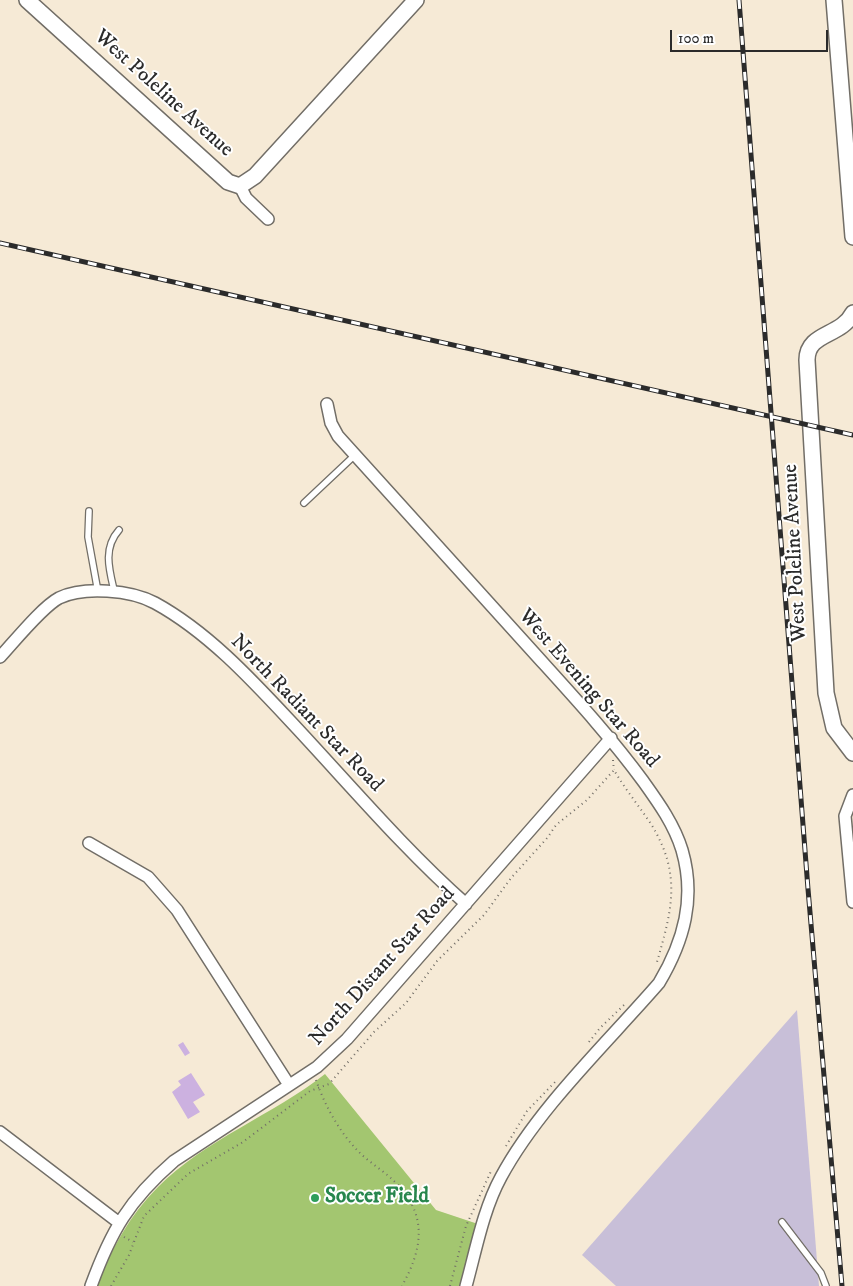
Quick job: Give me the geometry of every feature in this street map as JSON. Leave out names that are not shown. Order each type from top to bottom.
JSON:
[{"type":"street","name":"West Poleline Avenue","points":[[27,0],[228,182],[240,186],[246,198],[268,219]]},
{"type":"street","points":[[240,186],[255,176],[416,0]]},
{"type":"street","points":[[834,0],[853,237]]},
{"type":"street","name":"West Poleline Avenue","points":[[853,313],[838,330],[811,344],[807,355],[826,693],[834,728],[853,753]]},
{"type":"street","name":"West Evening Star Road","points":[[327,404],[331,423],[338,436],[611,738],[659,804],[681,848],[688,891],[684,930],[675,954],[659,983],[544,1114],[516,1152],[500,1179],[490,1203],[466,1286]]},
{"type":"street","name":"North Radiant Star Road","points":[[0,657],[30,623],[59,598],[114,590],[138,596],[154,603],[177,617],[220,651],[251,679],[417,857],[466,904]]},
{"type":"street","name":"North Distant Star Road","points":[[91,1286],[118,1222],[142,1191],[174,1161],[313,1070],[348,1039],[611,738]]},
{"type":"street","points":[[853,795],[845,816],[853,902]]},
{"type":"street","points":[[89,843],[148,877],[166,895],[178,910],[289,1086]]},
{"type":"street","points":[[0,1132],[118,1222]]},
{"type":"lane","points":[[304,503],[355,455]]},
{"type":"lane","points":[[89,511],[88,537],[98,592]]},
{"type":"lane","points":[[114,590],[108,548],[112,538],[119,530]]},
{"type":"lane","points":[[782,1222],[821,1272],[826,1286]]},
{"type":"path","points":[[111,1286],[129,1255],[144,1216],[156,1203],[194,1170],[243,1142],[310,1091],[329,1084],[374,1032],[406,1003],[437,961],[484,915],[511,878],[556,825],[587,800],[614,770],[652,825],[663,846],[670,868],[672,890],[670,916],[657,964]]},
{"type":"path","points":[[585,1049],[600,1028],[629,999]]},
{"type":"path","points":[[313,1070],[331,1113],[348,1139],[358,1151],[394,1182],[407,1196],[414,1210],[419,1228],[420,1242],[415,1260],[402,1286]]},
{"type":"path","points":[[505,1150],[527,1111],[539,1096],[559,1079]]},
{"type":"path","points":[[450,1286],[468,1220],[483,1186],[497,1163]]},
{"type":"shaded area","points":[[797,1010],[819,1286],[616,1286],[582,1255]]},
{"type":"green space","points":[[325,1074],[436,1210],[478,1224],[460,1286],[97,1286],[108,1259],[122,1233],[158,1187],[197,1155],[305,1089]]},
{"type":"building","points":[[183,1042],[190,1053],[185,1056],[178,1045]]},
{"type":"building","points":[[191,1073],[205,1095],[193,1102],[200,1112],[188,1119],[172,1092],[181,1085],[178,1081]]},
{"type":"railway","points":[[739,0],[808,889],[842,1286]]},
{"type":"railway","points":[[0,243],[853,435]]},
{"type":"place","name":"Soccer Field","points":[[315,1198]]}]
